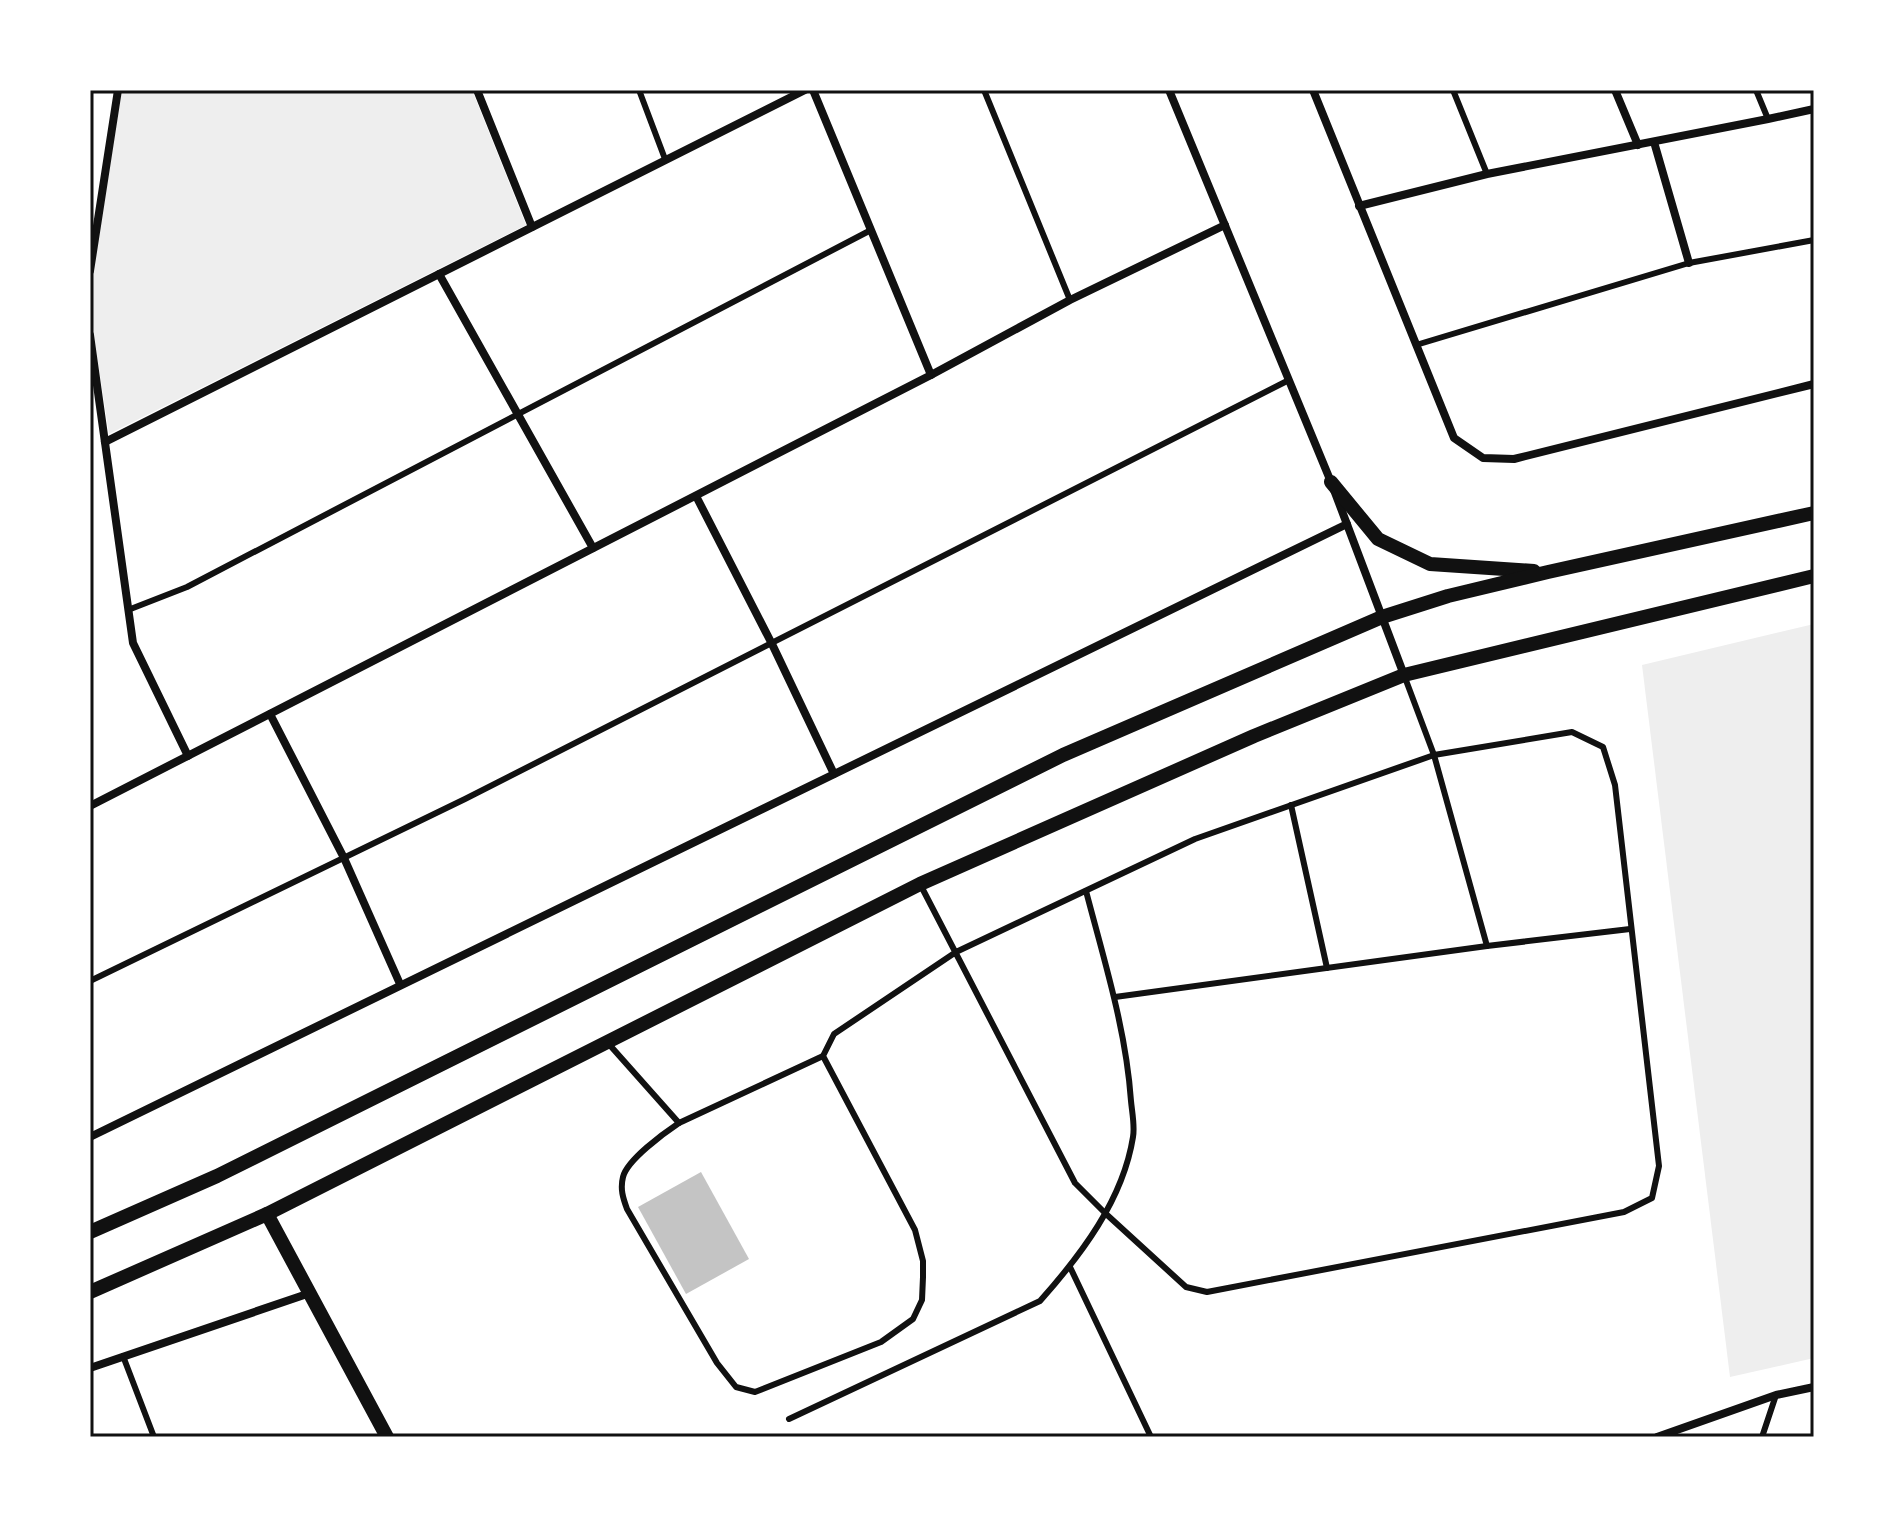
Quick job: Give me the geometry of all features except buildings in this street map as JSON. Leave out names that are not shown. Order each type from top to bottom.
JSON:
[{"type":"street","points":[[90,271],[118,90]]},
{"type":"street","points":[[477,90],[532,227]]},
{"type":"street","points":[[105,442],[805,90]]},
{"type":"street","points":[[813,90],[931,375]]},
{"type":"street","points":[[1169,90],[1331,482],[1404,675]]},
{"type":"street","points":[[1313,90],[1454,438],[1483,458],[1514,459],[1814,384]]},
{"type":"street","points":[[1615,90],[1638,145]]},
{"type":"street","points":[[1359,206],[1487,174],[1814,109]]},
{"type":"street","points":[[1654,142],[1689,263]]},
{"type":"street","points":[[90,806],[931,375],[1070,300],[1225,225]]},
{"type":"street","points":[[439,274],[593,548]]},
{"type":"street","points":[[90,335],[133,643],[188,756]]},
{"type":"street","points":[[1331,482],[1378,539],[1430,564],[1548,572]]},
{"type":"street","points":[[696,496],[834,774]]},
{"type":"street","points":[[90,1232],[217,1176],[1063,755],[1382,617],[1448,596],[1814,513]]},
{"type":"street","points":[[90,1137],[1347,524]]},
{"type":"street","points":[[90,1292],[267,1214],[920,884],[1254,736],[1404,675],[1814,576]]},
{"type":"street","points":[[270,714],[344,858],[400,984]]},
{"type":"street","points":[[267,1214],[387,1437]]},
{"type":"street","points":[[90,1368],[310,1293]]},
{"type":"street","points":[[1657,1437],[1776,1395],[1814,1387]]},
{"type":"lane","points":[[639,90],[665,159]]},
{"type":"lane","points":[[984,90],[1070,300]]},
{"type":"lane","points":[[1453,90],[1487,174]]},
{"type":"lane","points":[[1756,90],[1768,119]]},
{"type":"lane","points":[[128,610],[187,587],[871,230]]},
{"type":"lane","points":[[1416,345],[1689,263],[1814,240]]},
{"type":"lane","points":[[90,981],[479,792],[1289,380]]},
{"type":"lane","points":[[1404,675],[1434,755],[1487,946]]},
{"type":"lane","points":[[823,1056],[915,1230],[923,1261],[922,1300],[913,1319],[881,1342],[755,1392],[736,1387],[717,1363],[627,1209],[621,1193],[623,1174],[651,1142],[679,1123],[823,1056],[834,1034],[956,952],[1195,839],[1434,755],[1572,732],[1603,747],[1615,785],[1659,1166],[1652,1198],[1624,1212],[1207,1292],[1186,1287],[1075,1183],[956,952],[920,884]]},
{"type":"lane","points":[[1291,805],[1327,968]]},
{"type":"lane","points":[[789,1419],[1040,1301],[1070,1267],[1105,1213],[1123,1174],[1134,1135],[1130,1081],[1115,997],[1086,891]]},
{"type":"lane","points":[[1115,997],[1630,929]]},
{"type":"lane","points":[[607,1042],[679,1123]]},
{"type":"lane","points":[[1070,1267],[1151,1437]]},
{"type":"lane","points":[[123,1356],[154,1437]]},
{"type":"lane","points":[[1762,1437],[1776,1395]]},
{"type":"shaded area","points":[[122,90],[472,90],[526,225],[109,434],[90,292]]},
{"type":"shaded area","points":[[1814,624],[1814,1358],[1730,1377],[1642,665]]}]
